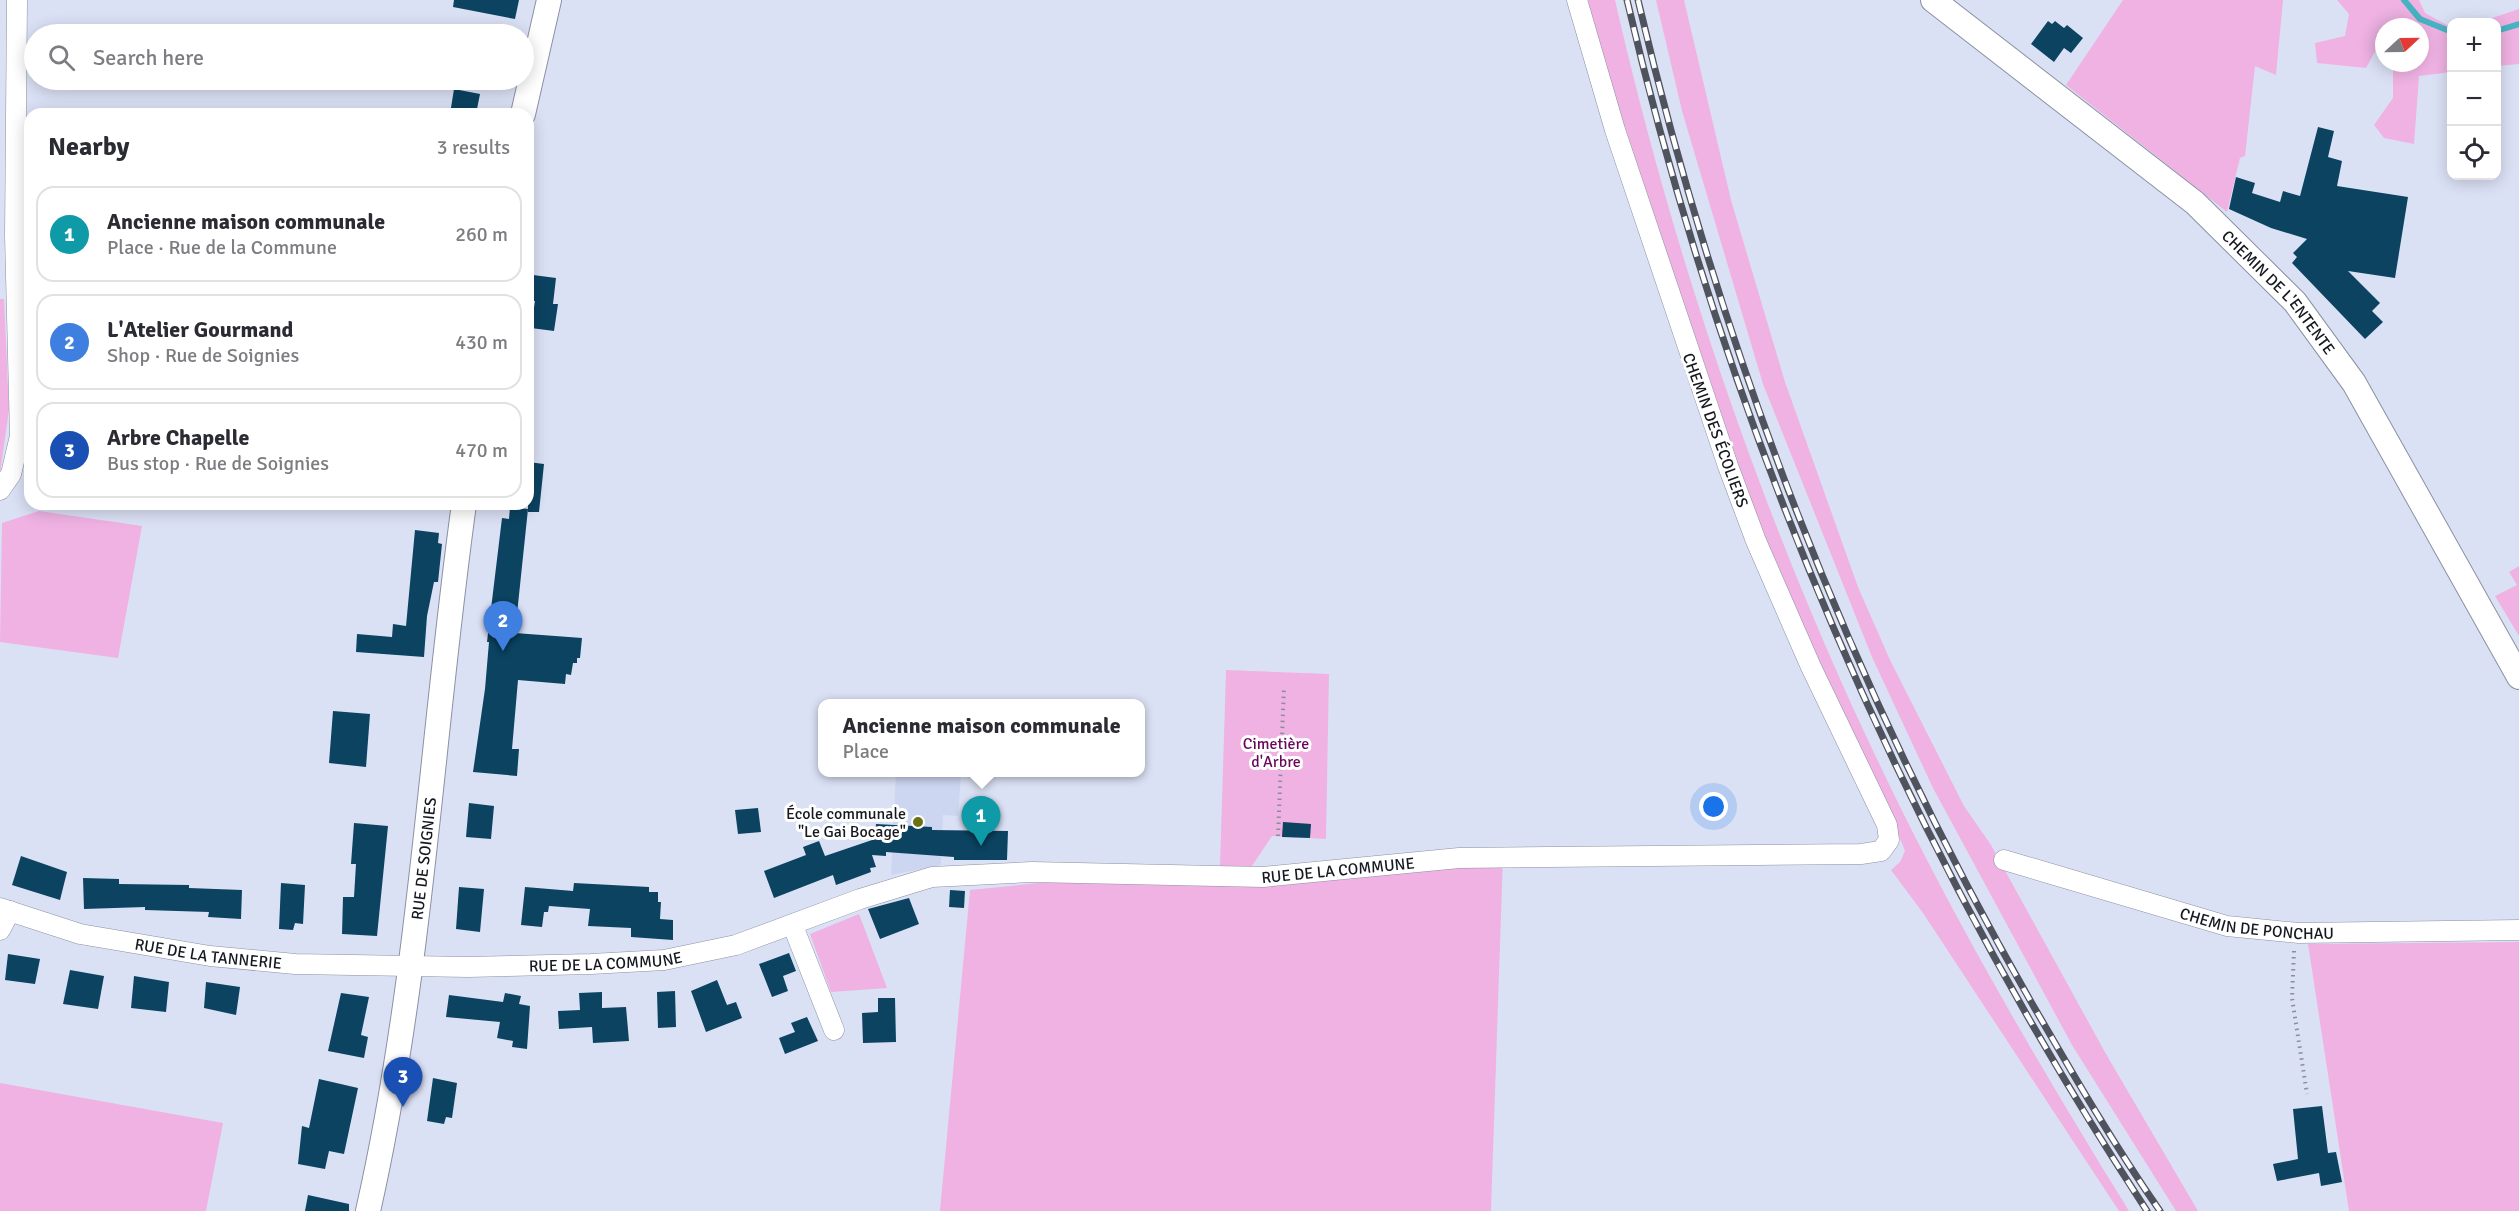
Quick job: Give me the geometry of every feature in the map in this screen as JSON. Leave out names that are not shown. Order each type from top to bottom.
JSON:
[{"type":"street","points":[[0,490],[11,474],[20,436],[15,223],[17,0]]},
{"type":"street","points":[[534,66],[549,0]]},
{"type":"street","name":"CHEMIN DES ÉCOLIERS","points":[[1578,0],[1615,130],[1728,466],[1756,541],[1811,667],[1887,825],[1888,846]]},
{"type":"street","name":"CHEMIN DE L'ENTENTE","points":[[1933,0],[2195,202],[2295,302],[2354,383],[2519,677]]},
{"type":"street","points":[[524,108],[528,90]]},
{"type":"street","name":"RUE DE SOIGNIES","points":[[368,1211],[387,1129],[413,965],[463,510]]},
{"type":"street","name":"RUE DE LA COMMUNE","points":[[413,965],[491,966],[664,960],[736,945],[793,926],[891,888],[932,877],[965,874],[1032,872],[1263,877],[1459,858],[1862,854],[1881,851],[1888,846]]},
{"type":"street","name":"CHEMIN DE PONCHAU","points":[[2004,860],[2227,926],[2299,933],[2519,930]]},
{"type":"street","name":"RUE DE LA TANNERIE","points":[[0,930],[5,910],[80,934],[210,956],[295,964],[413,965]]},
{"type":"street","points":[[793,926],[834,1030]]},
{"type":"path","points":[[1278,836],[1284,687]]},
{"type":"path","points":[[2294,951],[2292,998],[2307,1094]]},
{"type":"shaded area","name":"École communale \"Le Gai Bocage\"","points":[[896,777],[961,777],[958,816],[943,815],[941,865],[891,875]]},
{"type":"green space","points":[[1585,0],[1615,0],[1642,111],[1707,331],[1744,440],[1829,653],[1876,757],[1951,905],[2076,1125],[2129,1211],[2119,1211],[1923,913],[1891,870],[1900,862],[1905,851],[1888,808],[1758,531],[1682,316]]},
{"type":"green space","points":[[1656,0],[1684,0],[1731,200],[1785,382],[1858,587],[1890,660],[1964,806],[1991,845],[2106,1054],[2198,1211],[2176,1211],[2072,1045],[1933,788],[1872,657],[1763,384],[1682,111]]},
{"type":"green space","points":[[2123,0],[2283,0],[2276,75],[2255,66],[2245,156],[2240,158],[2227,212],[2066,85]]},
{"type":"green space","points":[[2337,0],[2419,0],[2425,13],[2447,25],[2447,72],[2419,76],[2414,144],[2384,138],[2374,125],[2393,98],[2393,72],[2429,72],[2429,18],[2375,18],[2375,52],[2366,68],[2317,63],[2315,43],[2345,36],[2349,14]]},
{"type":"green space","points":[[2519,9],[2519,64],[2501,66],[2501,18],[2492,18]]},
{"type":"green space","points":[[0,299],[4,299],[9,410],[0,473]]},
{"type":"green space","points":[[39,511],[142,526],[118,658],[0,642],[2,523]]},
{"type":"green space","points":[[2519,566],[2519,636],[2495,596],[2517,585],[2509,572]]},
{"type":"green space","name":"Cimetière d'Arbre","points":[[1226,670],[1329,674],[1326,839],[1272,836],[1252,866],[1220,866]]},
{"type":"green space","points":[[1503,856],[1491,1211],[940,1211],[970,890],[1128,874]]},
{"type":"green space","points":[[859,914],[887,988],[831,992],[810,934]]},
{"type":"green space","points":[[2519,942],[2519,1211],[2349,1211],[2308,944]]},
{"type":"green space","points":[[0,1083],[223,1123],[206,1211],[0,1211]]},
{"type":"building","points":[[454,0],[519,0],[515,19],[453,7]]},
{"type":"building","points":[[2048,21],[2052,24],[2055,21],[2064,28],[2067,25],[2083,38],[2071,53],[2064,48],[2054,62],[2031,44]]},
{"type":"building","points":[[454,90],[480,94],[477,108],[451,108]]},
{"type":"building","points":[[2318,127],[2334,131],[2328,157],[2342,161],[2337,186],[2408,197],[2395,278],[2348,271],[2380,303],[2372,311],[2383,322],[2365,339],[2292,263],[2297,257],[2293,253],[2307,239],[2271,228],[2229,209],[2236,177],[2255,183],[2252,193],[2280,202],[2283,191],[2300,196]]},
{"type":"building","points":[[534,275],[556,278],[553,304],[558,304],[554,331],[534,328]]},
{"type":"building","points":[[534,463],[544,464],[539,512],[528,512],[528,510],[534,510]]},
{"type":"building","points":[[510,510],[528,510],[515,633],[582,638],[580,658],[577,658],[577,663],[573,663],[571,675],[566,674],[565,684],[518,680],[512,749],[519,749],[517,776],[473,772],[485,689],[489,642],[487,642],[502,518],[509,519]]},
{"type":"building","points":[[415,530],[439,533],[438,543],[442,544],[438,582],[434,582],[427,616],[424,657],[356,652],[357,634],[392,637],[393,624],[406,626]]},
{"type":"building","points":[[333,711],[370,714],[366,767],[329,763]]},
{"type":"building","points":[[469,803],[494,806],[491,839],[466,837]]},
{"type":"building","points":[[758,808],[761,832],[738,834],[735,810]]},
{"type":"building","points":[[1283,822],[1311,824],[1310,838],[1282,837]]},
{"type":"building","points":[[354,823],[388,826],[377,936],[342,934],[343,897],[354,897],[356,864],[351,864]]},
{"type":"building","points":[[876,824],[932,827],[932,830],[1008,831],[1007,860],[954,860],[954,857],[886,852],[886,856],[872,855],[876,867],[870,868],[871,872],[836,885],[833,875],[774,898],[764,871],[806,855],[803,847],[819,841],[825,856],[875,839]]},
{"type":"building","points":[[21,856],[67,872],[60,900],[12,885]]},
{"type":"building","points":[[83,878],[119,879],[119,884],[189,885],[189,888],[242,890],[241,919],[208,917],[209,912],[145,910],[145,907],[84,909]]},
{"type":"building","points":[[281,883],[305,885],[303,924],[295,923],[293,930],[279,929]]},
{"type":"building","points":[[574,883],[649,887],[649,892],[658,892],[658,902],[661,902],[660,919],[673,920],[673,940],[631,937],[631,928],[588,926],[590,909],[549,906],[548,912],[544,912],[542,927],[521,925],[525,887],[573,891]]},
{"type":"building","points":[[459,887],[484,889],[480,932],[456,929]]},
{"type":"building","points":[[950,890],[965,891],[964,908],[949,907]]},
{"type":"building","points":[[909,898],[919,924],[880,939],[868,909]]},
{"type":"building","points":[[789,953],[796,971],[783,976],[788,991],[772,997],[759,964]]},
{"type":"building","points":[[8,954],[40,959],[35,984],[5,980]]},
{"type":"building","points":[[70,970],[104,976],[98,1009],[63,1004]]},
{"type":"building","points":[[134,976],[169,982],[166,1012],[131,1008]]},
{"type":"building","points":[[717,980],[727,1005],[736,1002],[742,1018],[706,1032],[691,991]]},
{"type":"building","points":[[206,982],[240,987],[236,1015],[204,1008]]},
{"type":"building","points":[[675,991],[676,1027],[658,1028],[657,992]]},
{"type":"building","points":[[602,992],[602,1008],[626,1007],[629,1041],[593,1043],[592,1027],[559,1029],[558,1011],[580,1010],[579,993]]},
{"type":"building","points":[[341,993],[369,997],[361,1035],[368,1037],[364,1058],[328,1051]]},
{"type":"building","points":[[505,993],[521,996],[519,1004],[530,1006],[527,1049],[512,1047],[513,1041],[497,1038],[500,1022],[446,1017],[449,995],[503,1002]]},
{"type":"building","points":[[878,998],[895,998],[896,1042],[863,1043],[862,1013],[878,1012]]},
{"type":"building","points":[[807,1017],[818,1041],[785,1054],[779,1038],[795,1032],[791,1023]]},
{"type":"building","points":[[433,1078],[457,1083],[452,1118],[446,1117],[444,1124],[427,1121]]},
{"type":"building","points":[[319,1079],[358,1088],[344,1154],[329,1151],[325,1169],[298,1164],[302,1126],[309,1128]]},
{"type":"building","points":[[2322,1106],[2328,1153],[2336,1152],[2342,1182],[2321,1186],[2319,1173],[2277,1181],[2273,1164],[2298,1159],[2293,1109]]},
{"type":"building","points":[[308,1195],[349,1204],[349,1211],[305,1211]]},
{"type":"waterway","points":[[2404,0],[2420,19],[2447,30]]},
{"type":"waterway","points":[[2501,29],[2519,24]]},
{"type":"railway","points":[[1627,0],[1668,161],[1717,319],[1772,475],[1834,628],[1902,779],[1977,926],[2059,1070],[2147,1211]]},
{"type":"railway","points":[[1638,0],[1671,132],[1709,262],[1752,391],[1799,518],[1851,643],[1907,766],[1968,888],[2079,1084],[2160,1211]]},
{"type":"place","name":"L'Atelier Gourmand","points":[[503,651]]},
{"type":"place","name":"École communale \"Le Gai Bocage\"","points":[[918,822]]},
{"type":"place","name":"Ancienne maison communale","points":[[981,846]]},
{"type":"place","name":"Arbre Chapelle","points":[[403,1107]]}]
